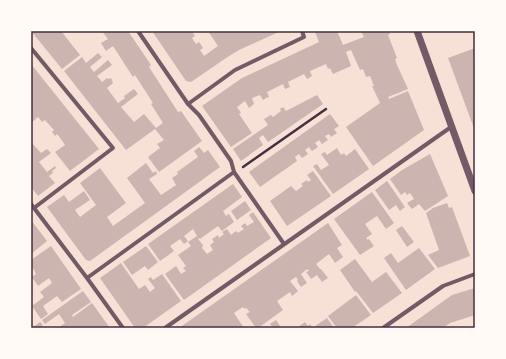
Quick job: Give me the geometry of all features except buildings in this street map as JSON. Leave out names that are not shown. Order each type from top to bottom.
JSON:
[{"type":"street","points":[[138,31],[188,104],[199,115],[231,161],[234,172],[284,244]]},
{"type":"street","points":[[188,104],[235,70],[304,37],[302,31]]},
{"type":"street","points":[[417,31],[475,191]]},
{"type":"street","points":[[31,48],[113,148],[32,206],[123,328]]},
{"type":"street","points":[[165,328],[451,126]]},
{"type":"street","points":[[87,278],[234,172]]},
{"type":"street","points":[[384,328],[443,286],[475,274]]},
{"type":"path","points":[[234,172],[245,166],[326,109]]}]
